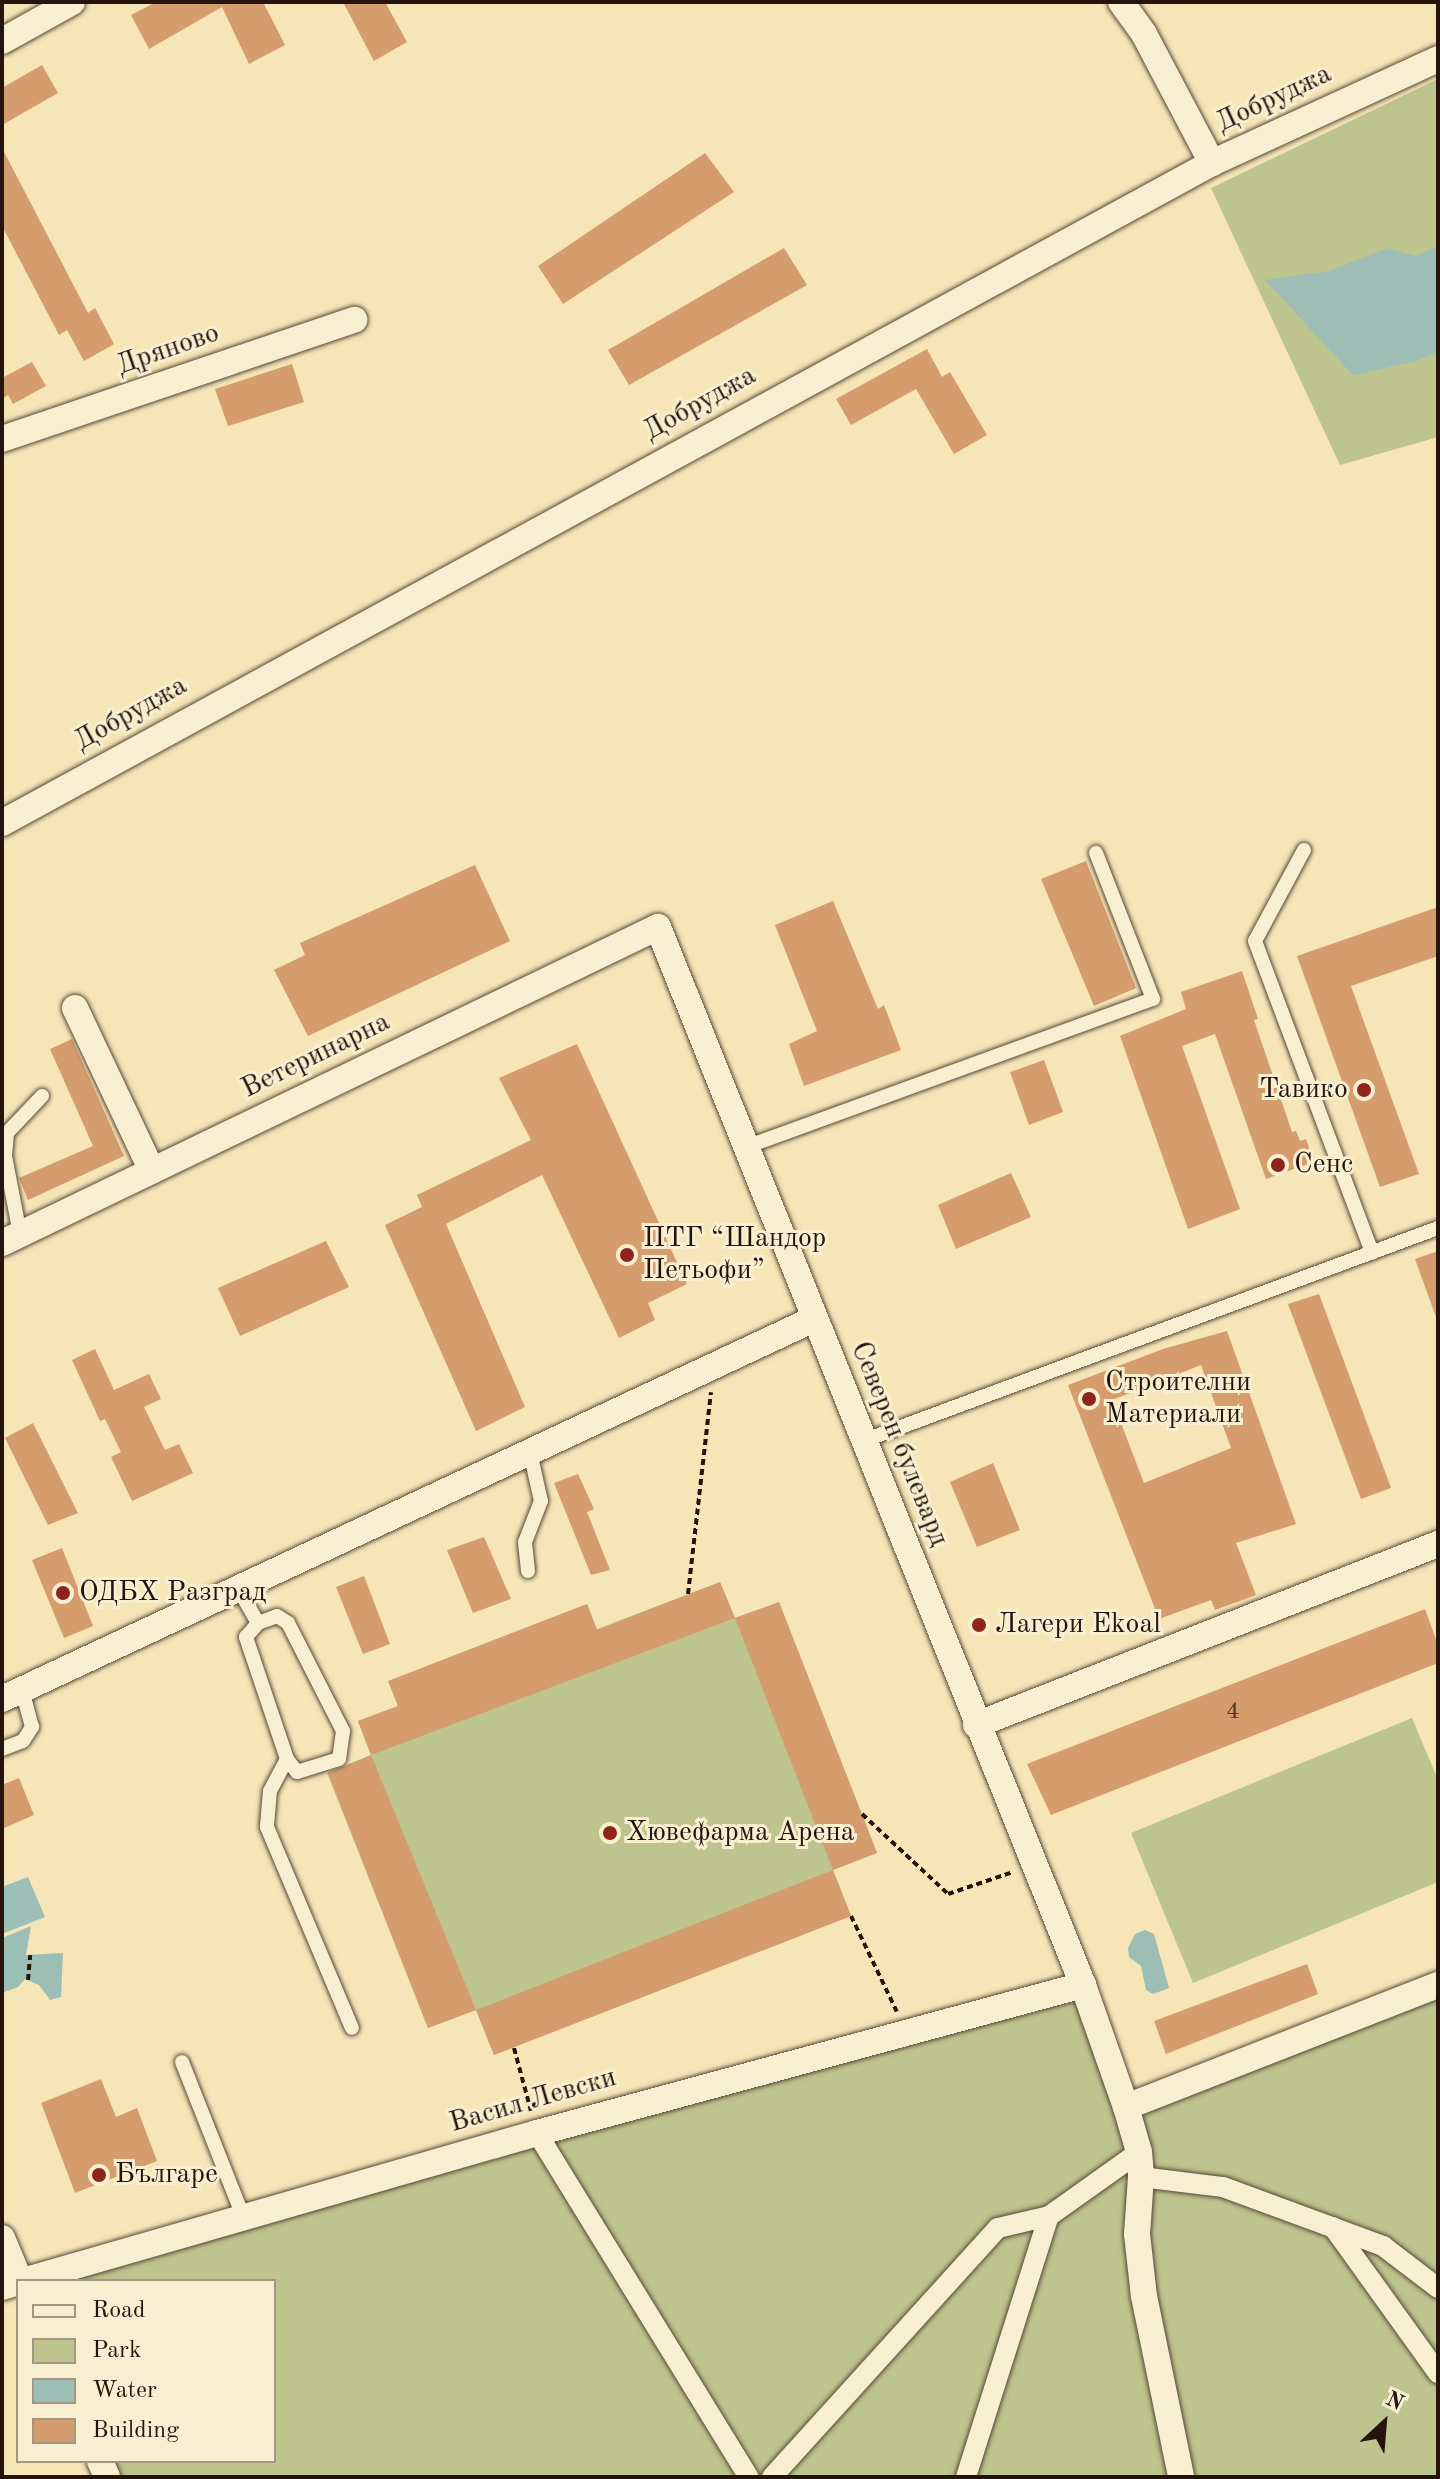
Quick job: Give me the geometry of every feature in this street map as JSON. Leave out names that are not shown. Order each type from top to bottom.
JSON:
[{"type":"street","points":[[2,41],[72,2]]},
{"type":"street","points":[[1121,2],[1144,34],[1212,163]]},
{"type":"street","name":"Добруджа","points":[[2,823],[1212,163],[1438,59]]},
{"type":"street","name":"Дряново","points":[[2,439],[354,320]]},
{"type":"street","name":"Северен булевард","points":[[658,927],[1083,1985],[1126,2107],[1140,2165]]},
{"type":"street","name":"Ветеринарна","points":[[11,1238],[658,927]]},
{"type":"street","points":[[75,1008],[152,1171]]},
{"type":"street","points":[[12,1694],[814,1319]]},
{"type":"street","points":[[976,1725],[1438,1544]]},
{"type":"street","name":"Васил Левски","points":[[23,2279],[537,2133],[1083,1985]]},
{"type":"street","points":[[1126,2107],[1438,1985]]},
{"type":"street","points":[[537,2133],[749,2477]]},
{"type":"street","points":[[1140,2165],[1137,2234],[1144,2296],[1181,2477]]},
{"type":"street","points":[[772,2477],[998,2228],[1049,2216],[1140,2165],[1223,2187],[1383,2246],[1438,2288]]},
{"type":"street","points":[[966,2477],[1049,2216]]},
{"type":"street","points":[[1333,2227],[1438,2373]]},
{"type":"street","points":[[2,2238],[20,2279]]},
{"type":"lane","points":[[1304,850],[1255,941],[1372,1253]]},
{"type":"lane","points":[[746,1147],[1153,999],[1096,853]]},
{"type":"lane","points":[[11,1238],[5,1156],[7,1133],[42,1096]]},
{"type":"lane","points":[[863,1441],[1438,1228]]},
{"type":"lane","points":[[528,1571],[525,1542],[541,1501],[530,1452]]},
{"type":"lane","points":[[238,1588],[258,1623]]},
{"type":"lane","points":[[277,1616],[288,1623],[343,1731],[344,1747],[339,1759],[297,1772],[287,1759],[246,1637],[258,1623],[277,1616]]},
{"type":"lane","points":[[2,1749],[23,1741],[32,1727],[12,1694]]},
{"type":"lane","points":[[287,1759],[270,1791],[267,1827],[352,2028]]},
{"type":"lane","points":[[182,2062],[243,2216]]},
{"type":"path","points":[[688,1594],[714,1366]]},
{"type":"path","points":[[862,1814],[948,1894],[1034,1865]]},
{"type":"path","points":[[851,1916],[906,2033]]},
{"type":"path","points":[[28,1980],[30,1955]]},
{"type":"path","points":[[514,2048],[537,2133]]},
{"type":"green space","points":[[1438,79],[1438,437],[1340,465],[1211,188]]},
{"type":"green space","name":"Хювефарма Арена","points":[[720,1582],[735,1618],[779,1602],[877,1853],[833,1870],[851,1916],[494,2055],[476,2010],[428,2028],[327,1773],[371,1755],[358,1721],[398,1706],[389,1681],[587,1604],[597,1629]]},
{"type":"green space","points":[[1412,1718],[1438,1780],[1438,1882],[1193,1983],[1131,1833]]},
{"type":"green space","points":[[1073,1984],[1123,2117],[1438,1993],[1438,2477],[114,2477],[108,2463],[276,2463],[276,2279],[46,2279]]},
{"type":"water","points":[[1438,246],[1438,351],[1416,361],[1353,375],[1265,280],[1329,271],[1388,248],[1415,256]]},
{"type":"water","points":[[28,1877],[45,1917],[2,1934],[2,1887]]},
{"type":"water","points":[[31,1926],[26,1955],[63,1953],[61,1997],[50,2000],[39,1985],[25,1979],[18,1987],[2,1993],[2,1938]]},
{"type":"water","points":[[1145,1930],[1154,1934],[1169,1988],[1153,1994],[1146,1990],[1141,1966],[1129,1957],[1128,1948],[1135,1934]]},
{"type":"building","points":[[156,2],[263,2],[285,45],[249,64],[222,7],[149,49],[131,15]]},
{"type":"building","points":[[343,2],[385,2],[407,42],[374,61]]},
{"type":"building","points":[[42,65],[58,93],[2,125],[2,88]]},
{"type":"building","points":[[2,148],[88,313],[95,308],[114,344],[84,361],[67,330],[59,335],[2,226]]},
{"type":"building","points":[[705,153],[734,192],[563,304],[538,266]]},
{"type":"building","points":[[784,248],[807,285],[629,385],[608,350]]},
{"type":"building","points":[[927,349],[942,377],[950,372],[987,435],[954,454],[916,389],[851,425],[836,399]]},
{"type":"building","points":[[32,362],[46,386],[13,404],[8,395],[2,399],[2,378]]},
{"type":"building","points":[[292,364],[304,402],[228,426],[215,389]]},
{"type":"building","points":[[1086,861],[1136,988],[1094,1006],[1041,879]]},
{"type":"building","points":[[475,865],[510,941],[308,1036],[274,970],[305,955],[300,943]]},
{"type":"building","points":[[833,901],[878,1009],[884,1005],[901,1050],[804,1086],[789,1044],[817,1031],[775,925]]},
{"type":"building","points":[[1438,907],[1438,956],[1351,986],[1419,1174],[1380,1187],[1297,956]]},
{"type":"building","points":[[1242,971],[1258,1019],[1254,1020],[1292,1132],[1296,1131],[1300,1141],[1306,1139],[1314,1162],[1266,1179],[1215,1034],[1182,1046],[1240,1209],[1188,1229],[1120,1036],[1186,1009],[1181,992]]},
{"type":"building","points":[[72,1039],[124,1156],[28,1200],[19,1178],[93,1146],[50,1049]]},
{"type":"building","name":"ПТГ “Шандор Петьофи”","points":[[577,1044],[687,1284],[648,1303],[655,1320],[619,1338],[542,1175],[446,1224],[525,1407],[476,1431],[385,1225],[422,1207],[417,1195],[531,1140],[499,1078]]},
{"type":"building","points":[[1044,1060],[1063,1112],[1029,1125],[1010,1072]]},
{"type":"building","points":[[1011,1173],[1031,1217],[956,1249],[938,1205]]},
{"type":"building","points":[[326,1241],[349,1287],[240,1336],[218,1288]]},
{"type":"building","points":[[1438,1251],[1438,1316],[1436,1317],[1415,1259]]},
{"type":"building","points":[[1319,1294],[1391,1488],[1361,1499],[1288,1304]]},
{"type":"building","points":[[1227,1331],[1296,1524],[1236,1543],[1256,1595],[1215,1610],[1211,1600],[1159,1619],[1068,1385],[1163,1349]],"holes":[[[1201,1365],[1231,1448],[1144,1483],[1112,1400]]]},
{"type":"building","points":[[95,1349],[114,1390],[149,1374],[161,1399],[144,1407],[165,1450],[179,1444],[193,1473],[132,1501],[111,1457],[121,1452],[105,1419],[100,1421],[72,1360]]},
{"type":"building","points":[[33,1423],[78,1513],[48,1525],[5,1438]]},
{"type":"building","points":[[993,1463],[1020,1530],[977,1547],[950,1482]]},
{"type":"building","points":[[578,1474],[594,1509],[587,1512],[610,1570],[591,1575],[554,1483]]},
{"type":"building","points":[[484,1537],[511,1599],[473,1613],[447,1550]]},
{"type":"building","name":"ОДБХ Разград","points":[[62,1548],[93,1626],[64,1638],[32,1560]]},
{"type":"building","points":[[364,1576],[390,1644],[363,1654],[336,1587]]},
{"type":"building","points":[[720,1582],[735,1618],[371,1755],[358,1721],[398,1706],[388,1681],[587,1604],[597,1630]]},
{"type":"building","points":[[779,1602],[877,1853],[833,1870],[735,1618]]},
{"type":"building","points":[[1425,1609],[1438,1645],[1438,1663],[1051,1815],[1027,1764]]},
{"type":"building","points":[[371,1755],[476,2010],[428,2028],[328,1773]]},
{"type":"building","points":[[19,1778],[34,1815],[2,1829],[2,1785]]},
{"type":"building","points":[[833,1870],[851,1916],[494,2055],[476,2010]]},
{"type":"building","points":[[1307,1964],[1318,1994],[1166,2054],[1154,2021]]},
{"type":"building","points":[[101,2079],[116,2117],[137,2108],[157,2161],[75,2193],[41,2103]]},
{"type":"place","name":"Тавико","points":[[1364,1090]]},
{"type":"place","name":"Сенс","points":[[1278,1165]]},
{"type":"place","name":"ПТГ “Шандор Петьофи”","points":[[627,1255]]},
{"type":"place","name":"Строителни Материали","points":[[1089,1399]]},
{"type":"place","name":"ОДБХ Разград","points":[[63,1593]]},
{"type":"place","name":"Лагери Ekoal","points":[[979,1625]]},
{"type":"place","name":"Хювефарма Арена","points":[[610,1833]]},
{"type":"place","name":"Българе","points":[[99,2175]]}]
